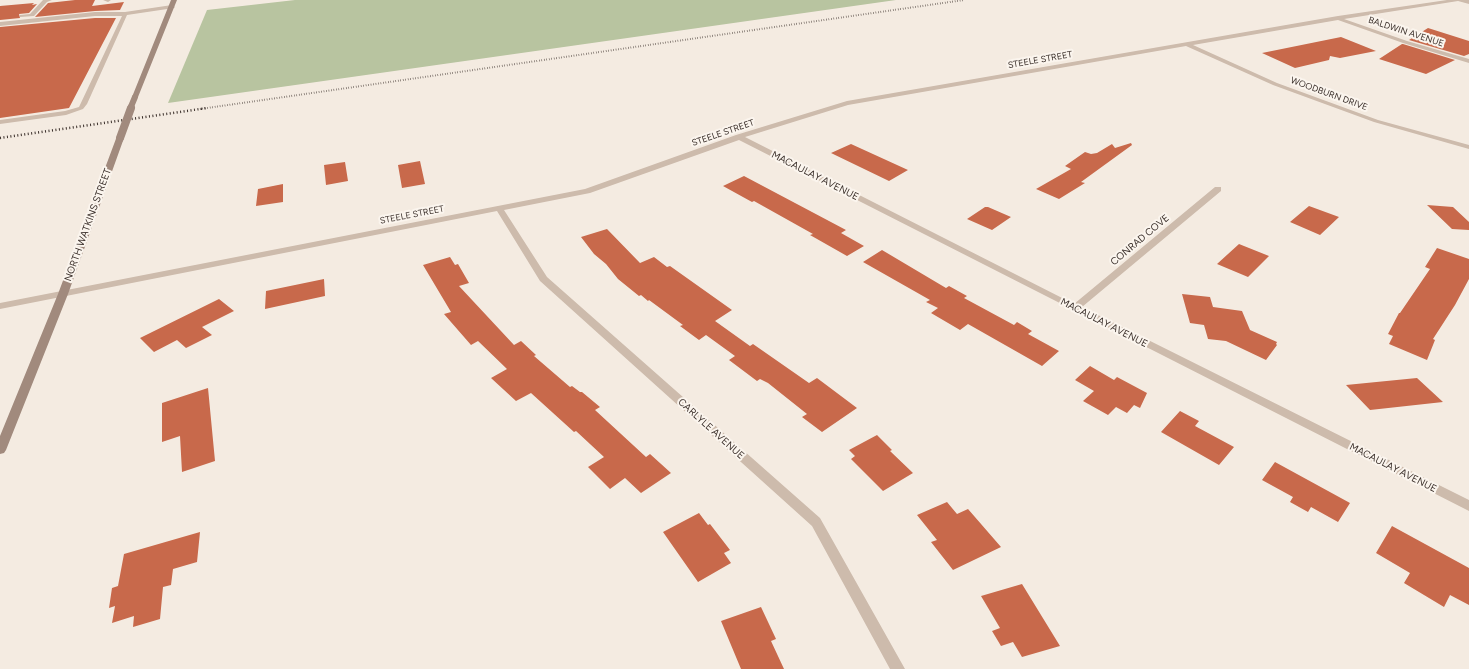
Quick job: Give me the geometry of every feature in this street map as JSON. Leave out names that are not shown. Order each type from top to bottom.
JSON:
[{"type":"main road","name":"NORTH WATKINS STREET","points":[[0,450],[62,294],[135,97],[174,0]]},
{"type":"street","points":[[0,19],[32,15],[45,1],[49,0]]},
{"type":"street","points":[[1458,0],[1469,2]]},
{"type":"street","name":"STEELE STREET","points":[[0,306],[587,191],[739,137],[847,103],[1338,18],[1458,0]]},
{"type":"street","points":[[0,24],[95,14],[125,14],[172,7]]},
{"type":"street","points":[[0,122],[66,113],[81,108],[125,14]]},
{"type":"street","name":"BALDWIN AVENUE","points":[[1338,18],[1405,42],[1469,61]]},
{"type":"street","name":"WOODBURN DRIVE","points":[[1188,45],[1275,84],[1376,121],[1469,147]]},
{"type":"street","name":"MACAULAY AVENUE","points":[[739,137],[1469,506]]},
{"type":"street","name":"CONRAD COVE","points":[[1075,308],[1218,189]]},
{"type":"street","name":"CARLYLE AVENUE","points":[[499,208],[542,279],[816,522],[898,669]]},
{"type":"green space","points":[[295,0],[896,0],[168,103],[207,10]]},
{"type":"building","points":[[75,0],[95,0],[92,6],[124,2],[120,10],[35,17],[48,3]]},
{"type":"building","points":[[34,3],[32,5],[37,4],[29,13],[19,14],[20,18],[0,20],[0,6]]},
{"type":"building","points":[[95,18],[116,18],[69,108],[0,118],[0,27]]},
{"type":"building","points":[[1428,28],[1469,41],[1469,54],[1464,56],[1409,40]]},
{"type":"building","points":[[1341,37],[1376,51],[1340,58],[1330,56],[1329,60],[1295,68],[1262,53]]},
{"type":"building","points":[[1402,44],[1455,60],[1426,74],[1379,59]]},
{"type":"building","points":[[1131,143],[1132,145],[1081,182],[1085,183],[1059,199],[1036,189],[1071,169],[1065,166],[1085,152],[1091,154],[1097,153],[1112,144],[1115,148]]},
{"type":"building","points":[[851,144],[908,170],[889,181],[831,153]]},
{"type":"building","points":[[420,161],[425,184],[402,188],[398,165]]},
{"type":"building","points":[[345,162],[348,181],[326,185],[324,165]]},
{"type":"building","points":[[744,176],[846,230],[841,233],[864,246],[847,256],[810,235],[813,234],[754,201],[752,202],[723,186]]},
{"type":"building","points":[[283,184],[283,202],[256,206],[258,189]]},
{"type":"building","points":[[1427,205],[1453,207],[1469,222],[1469,230],[1452,229]]},
{"type":"building","points":[[1309,206],[1339,217],[1320,235],[1290,222]]},
{"type":"building","points":[[985,207],[1011,217],[992,230],[967,219]]},
{"type":"building","points":[[607,229],[640,263],[654,257],[667,267],[670,266],[732,310],[715,321],[750,346],[753,344],[809,383],[817,378],[857,408],[822,432],[802,417],[807,414],[768,383],[760,379],[757,381],[729,360],[735,356],[706,335],[699,340],[680,326],[683,325],[649,300],[648,301],[641,295],[639,296],[618,279],[606,264],[594,254],[581,237]]},
{"type":"building","points":[[1239,244],[1269,256],[1248,277],[1217,264]]},
{"type":"building","points":[[1437,248],[1469,259],[1469,279],[1455,305],[1433,339],[1435,340],[1427,360],[1389,344],[1393,336],[1388,334],[1399,313],[1430,269],[1425,267]]},
{"type":"building","points":[[882,250],[946,288],[949,286],[967,296],[964,298],[1014,325],[1017,322],[1032,331],[1028,334],[1059,351],[1042,366],[968,324],[960,330],[931,313],[938,308],[926,302],[930,300],[863,262]]},
{"type":"building","points":[[450,257],[455,265],[458,264],[469,283],[459,286],[514,345],[521,341],[536,355],[534,356],[570,387],[572,386],[582,392],[600,407],[595,410],[646,457],[650,454],[671,473],[641,493],[625,478],[610,489],[588,467],[604,457],[531,393],[516,401],[491,378],[507,369],[478,341],[471,345],[444,314],[451,312],[423,265]]},
{"type":"building","points":[[324,279],[325,296],[265,309],[266,291]]},
{"type":"building","points":[[1182,294],[1210,297],[1213,307],[1242,311],[1250,330],[1277,342],[1277,345],[1266,360],[1226,341],[1208,339],[1204,325],[1190,323]]},
{"type":"building","points":[[219,299],[234,311],[202,327],[212,335],[186,348],[177,340],[154,352],[140,338]]},
{"type":"building","points":[[1090,366],[1114,380],[1117,377],[1147,393],[1140,408],[1134,405],[1127,413],[1116,407],[1108,415],[1083,401],[1094,391],[1075,380]]},
{"type":"building","points":[[1417,378],[1443,402],[1370,410],[1346,385]]},
{"type":"building","points":[[208,388],[215,461],[182,472],[180,436],[162,442],[162,403]]},
{"type":"building","points":[[1180,411],[1199,421],[1195,426],[1234,447],[1219,465],[1161,432]]},
{"type":"building","points":[[877,435],[892,450],[890,451],[913,473],[883,491],[851,459],[855,456],[849,450]]},
{"type":"building","points":[[1275,462],[1350,503],[1338,522],[1311,507],[1308,512],[1290,502],[1293,497],[1262,480]]},
{"type":"building","points":[[947,502],[957,514],[968,509],[1001,547],[953,570],[931,542],[937,540],[917,515]]},
{"type":"building","points":[[699,513],[708,525],[710,524],[730,550],[724,553],[731,563],[698,582],[663,532]]},
{"type":"building","points":[[1392,526],[1469,568],[1469,605],[1450,595],[1444,607],[1404,583],[1410,573],[1376,553]]},
{"type":"building","points":[[200,532],[197,562],[173,569],[171,585],[163,587],[160,619],[133,627],[134,616],[112,623],[115,606],[109,608],[112,588],[118,586],[124,554]]},
{"type":"building","points":[[1022,584],[1060,646],[1022,657],[1013,642],[1001,646],[992,631],[1000,628],[981,596]]},
{"type":"building","points":[[761,607],[776,639],[771,641],[784,669],[741,669],[721,621]]},
{"type":"railway","points":[[206,108],[964,0]]},
{"type":"railway","points":[[0,138],[206,108]]},
{"type":"railway","points":[[200,109],[206,108]]}]
